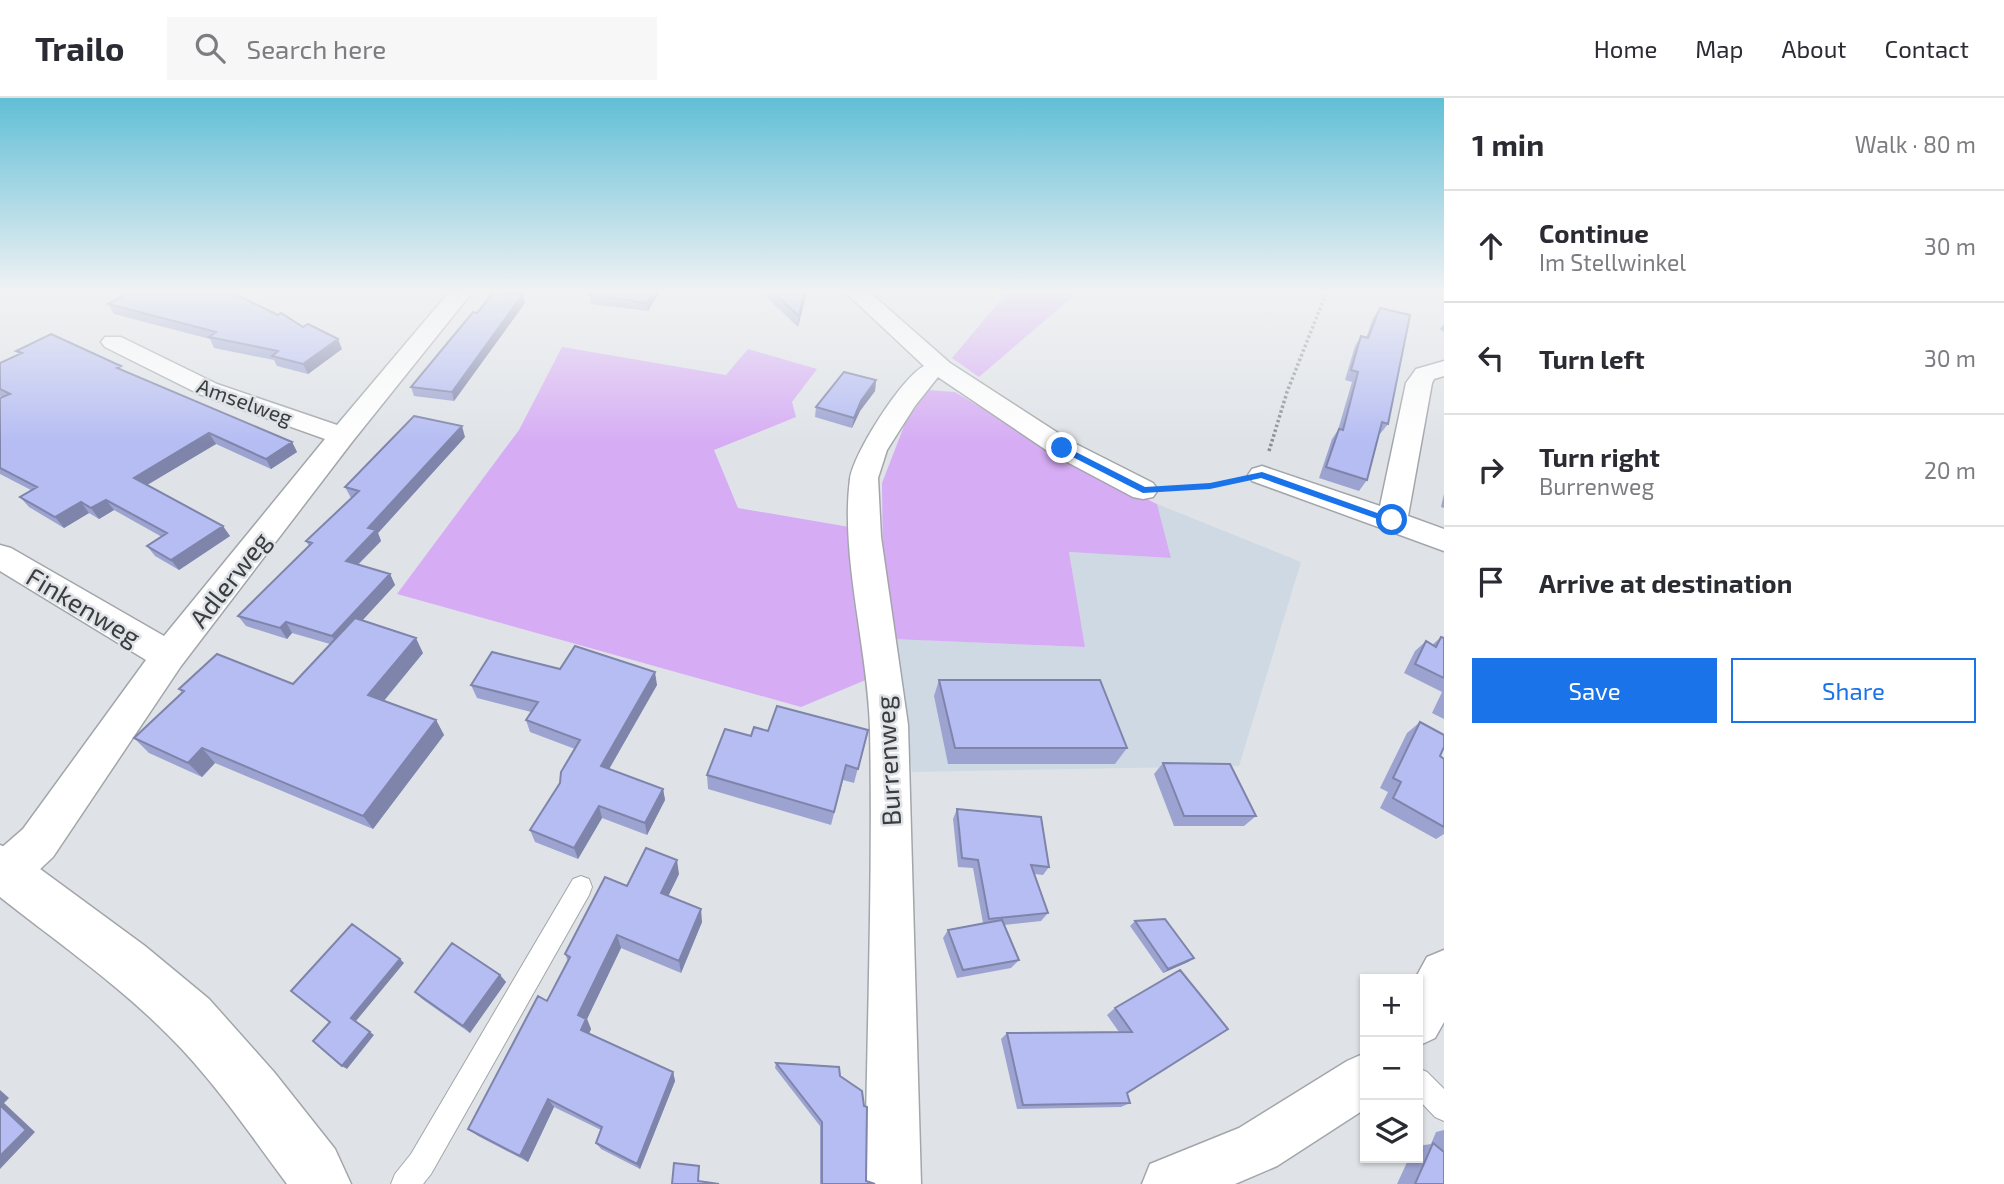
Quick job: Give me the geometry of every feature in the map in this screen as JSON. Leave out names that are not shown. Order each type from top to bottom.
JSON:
[{"type":"street","name":"Amselweg","points":[[113,342],[208,390],[342,436]]},
{"type":"street","name":"Adlerweg","points":[[3,870],[38,843],[168,656],[420,342]]},
{"type":"street","points":[[912,342],[941,368],[1062,448],[1143,490]]},
{"type":"street","name":"Burrenweg","points":[[893,1184],[889,725],[865,537],[864,478],[873,450],[904,402],[929,372],[941,368]]},
{"type":"street","points":[[1392,520],[1419,383],[1425,374],[1444,368]]},
{"type":"street","points":[[1262,475],[1444,540]]},
{"type":"street","name":"Finkenweg","points":[[0,556],[168,656]]},
{"type":"street","points":[[3,870],[127,964],[190,1018],[254,1092],[314,1170],[321,1184]]},
{"type":"street","points":[[1423,1012],[1444,974]]},
{"type":"street","points":[[1170,1184],[1258,1147],[1360,1082]]},
{"type":"lane","points":[[405,1184],[421,1164],[581,887]]},
{"type":"lane","points":[[1423,1086],[1444,1108]]},
{"type":"path","points":[[1143,490],[1210,486],[1262,475],[1287,392],[1307,342]]},
{"type":"shaded area","points":[[966,342],[1020,342],[979,377],[952,358]]},
{"type":"shaded area","points":[[562,347],[726,375],[748,349],[817,369],[792,402],[796,417],[714,450],[738,508],[855,528],[868,679],[801,707],[397,594],[519,430]]},
{"type":"shaded area","points":[[929,390],[955,392],[1079,466],[1157,504],[1171,558],[1069,552],[1085,647],[892,639],[883,572],[882,483],[906,421]]},
{"type":"shaded area","points":[[1157,504],[1301,562],[1239,766],[912,772],[892,639],[1085,647],[1069,552],[1171,558]]},
{"type":"building","points":[[35,342],[68,342],[121,366],[117,368],[292,442],[266,459],[209,433],[134,478],[223,526],[171,560],[147,546],[167,533],[106,500],[91,508],[81,502],[55,517],[20,497],[37,487],[0,468],[0,398],[10,394],[0,389],[0,363],[22,353],[16,351]]},
{"type":"building","points":[[232,342],[334,342],[303,364],[272,356],[278,351]]},
{"type":"building","points":[[448,342],[488,342],[452,392],[411,387]]},
{"type":"building","points":[[1359,342],[1405,342],[1388,424],[1382,422],[1367,480],[1326,467],[1339,429],[1343,430],[1358,372],[1351,370]]},
{"type":"building","points":[[844,372],[876,380],[861,401],[854,418],[816,407]]},
{"type":"building","points":[[414,416],[462,426],[368,528],[376,530],[346,561],[390,574],[332,636],[286,622],[280,628],[238,616],[312,543],[306,541],[359,491],[345,487]]},
{"type":"building","points":[[355,618],[416,638],[368,695],[436,720],[363,816],[202,748],[188,763],[134,738],[184,691],[179,689],[217,654],[293,684]]},
{"type":"building","points":[[1441,637],[1444,638],[1444,678],[1415,664],[1426,641],[1436,647]]},
{"type":"building","points":[[575,646],[655,672],[601,766],[663,789],[645,823],[599,806],[574,848],[530,830],[560,783],[561,772],[580,740],[526,720],[538,702],[471,685],[492,652],[560,669]]},
{"type":"building","points":[[939,680],[1100,680],[1127,748],[955,748]]},
{"type":"building","points":[[777,706],[868,730],[858,769],[846,765],[834,812],[707,775],[725,729],[751,736],[754,727],[768,731]]},
{"type":"building","points":[[1420,722],[1444,735],[1444,747],[1440,756],[1444,759],[1444,827],[1393,798],[1401,782],[1393,778]]},
{"type":"building","points":[[1163,763],[1230,764],[1256,816],[1184,816]]},
{"type":"building","points":[[957,809],[1041,817],[1049,867],[1031,865],[1048,913],[989,919],[978,860],[962,858]]},
{"type":"building","points":[[646,848],[677,860],[661,893],[701,909],[679,961],[617,935],[578,1015],[586,1019],[581,1030],[673,1072],[637,1164],[596,1143],[602,1127],[548,1099],[520,1156],[468,1129],[538,996],[547,1001],[570,957],[565,954],[605,877],[627,886]]},
{"type":"building","points":[[1165,919],[1194,958],[1168,969],[1135,921]]},
{"type":"building","points":[[1002,920],[1019,960],[963,970],[948,930]]},
{"type":"building","points":[[352,924],[400,959],[351,1018],[370,1032],[342,1066],[313,1041],[330,1022],[291,991]]},
{"type":"building","points":[[452,943],[500,975],[463,1026],[415,992]]},
{"type":"building","points":[[1180,970],[1228,1029],[1127,1093],[1130,1103],[1023,1105],[1007,1033],[1132,1032],[1115,1008]]},
{"type":"building","points":[[776,1063],[839,1067],[840,1076],[862,1091],[864,1106],[867,1107],[866,1181],[875,1184],[822,1184],[822,1122]]},
{"type":"building","points":[[0,1105],[26,1130],[0,1156]]},
{"type":"building","points":[[1433,1143],[1444,1152],[1444,1184],[1415,1184]]},
{"type":"building","points":[[674,1163],[699,1166],[698,1181],[719,1184],[672,1184]]},
{"type":"route","points":[[1062,448],[1143,490],[1210,486],[1262,475],[1392,520]]}]
